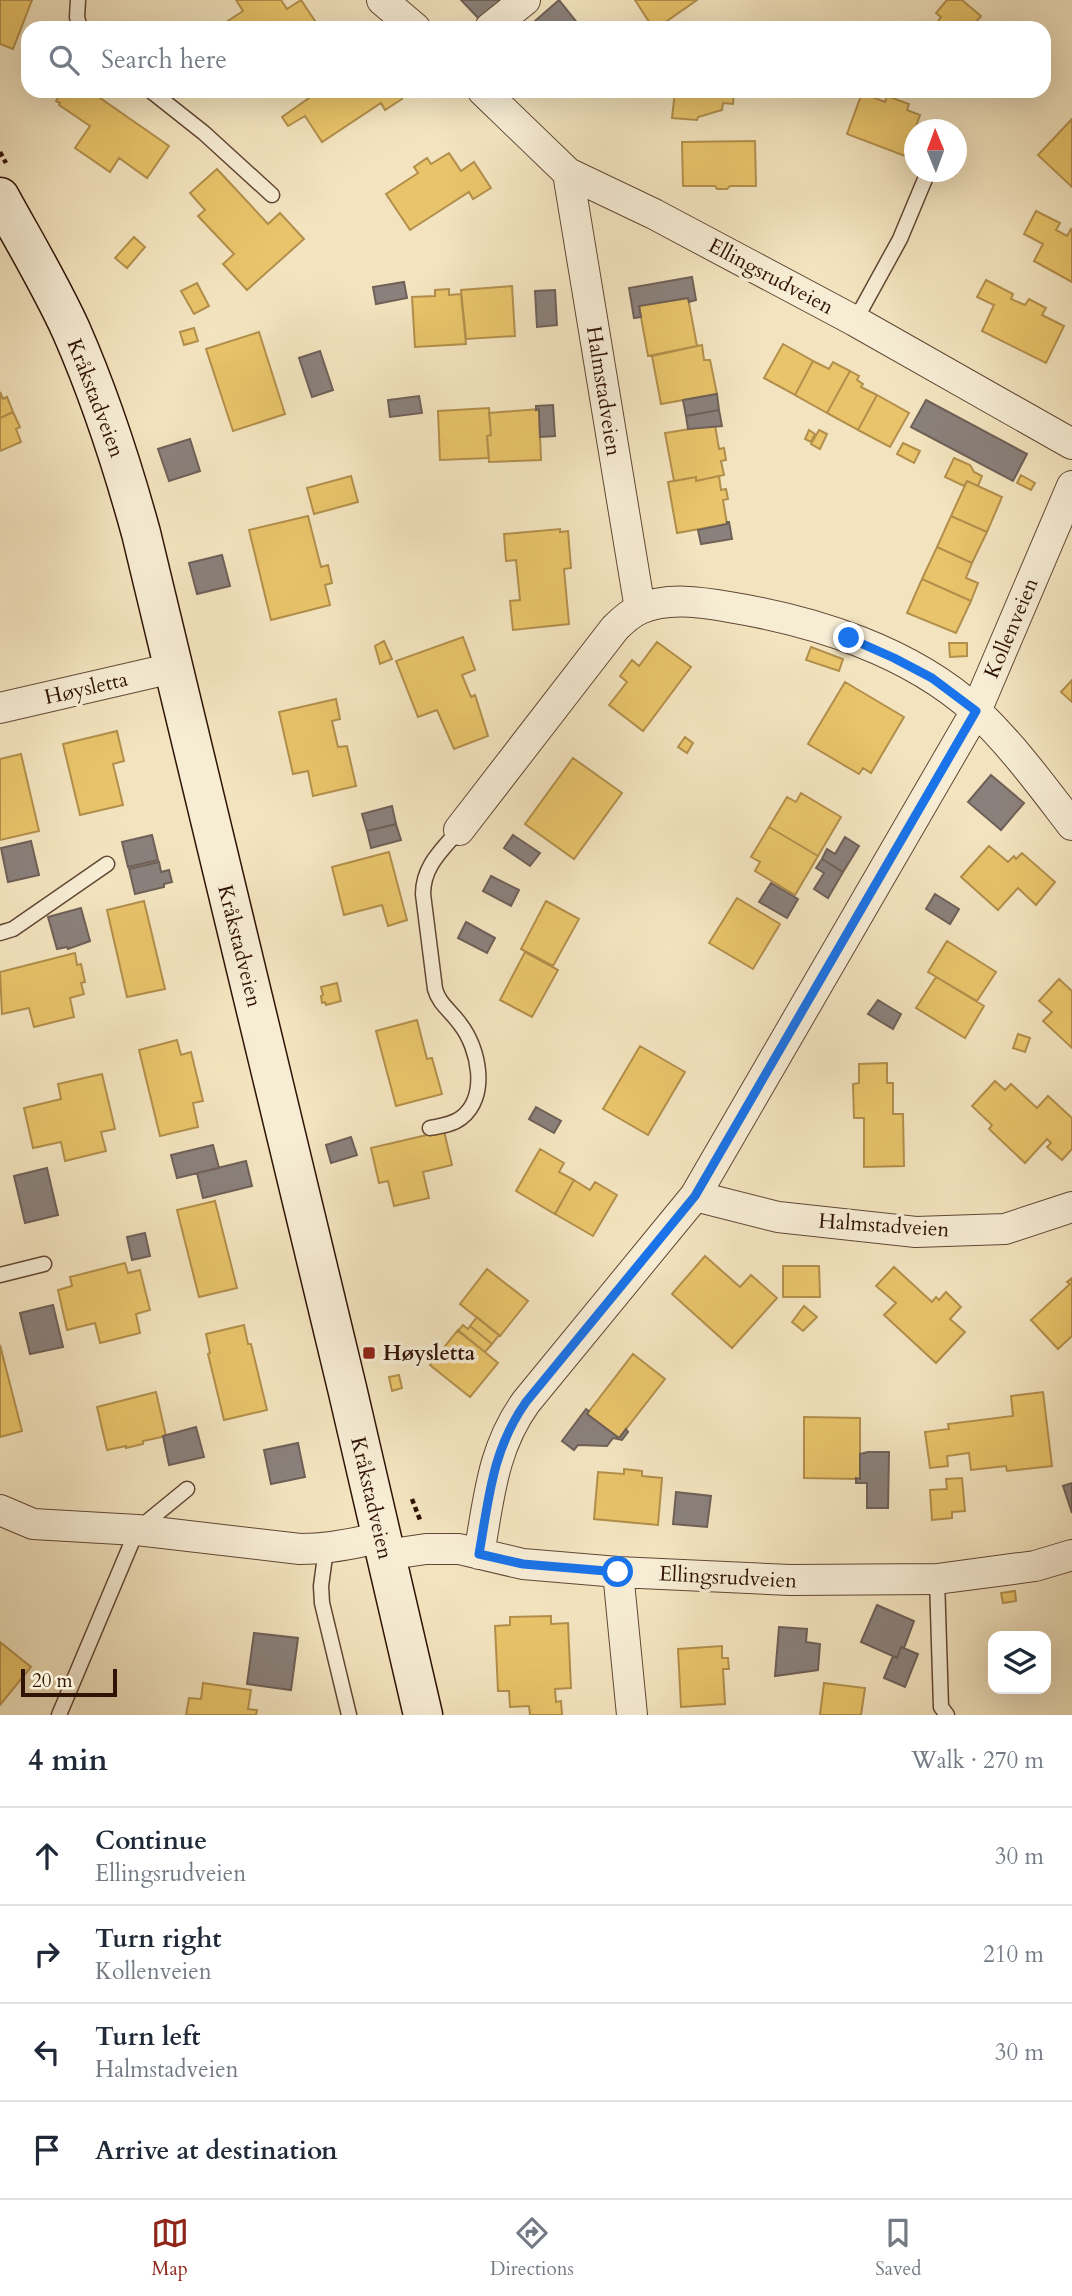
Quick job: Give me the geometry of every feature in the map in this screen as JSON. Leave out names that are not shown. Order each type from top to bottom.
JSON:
[{"type":"main road","name":"Kråkstadveien","points":[[0,197],[59,306],[101,404],[141,533],[423,1715]]},
{"type":"street","points":[[382,0],[407,21]]},
{"type":"street","points":[[499,21],[526,0]]},
{"type":"street","name":"Ellingsrudveien","points":[[490,98],[568,173],[654,214],[855,321],[1072,444]]},
{"type":"street","name":"Halmstadveien","points":[[568,173],[640,609]]},
{"type":"street","name":"Kollenveien","points":[[479,1554],[498,1455],[514,1419],[695,1196],[976,711],[1072,486]]},
{"type":"street","points":[[459,830],[597,648],[615,628],[640,609],[660,603],[710,604],[751,610],[797,622],[849,638],[932,678],[976,711],[1026,766],[1072,825]]},
{"type":"street","name":"Høysletta","points":[[0,708],[173,667]]},
{"type":"street","name":"Halmstadveien","points":[[695,1196],[778,1217],[916,1231],[1005,1229],[1072,1207]]},
{"type":"street","points":[[0,1510],[33,1524],[136,1530],[300,1549],[383,1546]]},
{"type":"street","name":"Ellingsrudveien","points":[[383,1546],[459,1549],[523,1564],[618,1572],[790,1580],[937,1579],[1035,1566],[1072,1555]]},
{"type":"street","points":[[618,1572],[632,1715]]},
{"type":"lane","points":[[78,0],[78,21]]},
{"type":"lane","points":[[160,98],[204,133],[272,195]]},
{"type":"lane","points":[[855,321],[900,239],[924,182]]},
{"type":"lane","points":[[430,1128],[449,1124],[467,1112],[476,1092],[478,1075],[476,1054],[468,1037],[437,997],[424,894],[426,873],[432,862],[459,830]]},
{"type":"lane","points":[[0,933],[13,929],[107,864]]},
{"type":"lane","points":[[0,1275],[44,1264]]},
{"type":"lane","points":[[59,1715],[136,1530],[187,1489]]},
{"type":"lane","points":[[326,1549],[321,1586],[322,1603],[349,1715]]},
{"type":"lane","points":[[937,1579],[941,1707],[947,1715]]},
{"type":"building: Homes","points":[[0,0],[32,0],[24,21],[21,21],[13,49],[0,44]]},
{"type":"building: Homes","points":[[236,0],[281,0],[287,9],[301,0],[315,21],[228,21],[243,11]]},
{"type":"building: Homes","points":[[635,0],[697,0],[667,21],[648,21]]},
{"type":"building: Homes","points":[[947,0],[962,0],[981,16],[977,21],[938,21],[941,17],[936,13]]},
{"type":"building: Homes","points":[[58,98],[100,98],[169,146],[147,178],[119,158],[110,172],[75,148],[90,126],[56,101]]},
{"type":"building: Homes","points":[[309,98],[402,99],[385,110],[381,103],[322,142],[305,116],[288,126],[282,117]]},
{"type":"building: Homes","points":[[674,98],[733,98],[733,104],[723,103],[722,110],[698,117],[697,120],[672,118]]},
{"type":"building: Homes","points":[[860,98],[875,98],[885,102],[886,98],[892,98],[909,104],[907,110],[920,115],[919,119],[904,119],[904,156],[847,134]]},
{"type":"building: Homes","points":[[1072,119],[1072,187],[1038,155]]},
{"type":"building: Homes","points":[[755,141],[756,186],[717,189],[715,186],[683,186],[682,142]]},
{"type":"building: Homes","points":[[449,153],[461,171],[474,162],[491,188],[473,199],[469,192],[410,230],[386,194],[418,173],[414,167],[427,158],[431,164]]},
{"type":"building: Homes","points":[[217,169],[268,224],[280,213],[304,239],[247,290],[223,264],[234,254],[198,216],[205,210],[190,193]]},
{"type":"building: Homes","points":[[1036,211],[1060,223],[1056,230],[1067,236],[1072,230],[1072,282],[1034,261],[1043,244],[1024,234]]},
{"type":"building: Homes","points":[[134,237],[145,247],[127,268],[115,258]]},
{"type":"building: Homes","points":[[986,280],[1013,294],[1011,299],[1025,305],[1029,299],[1046,308],[1042,315],[1064,326],[1046,363],[982,331],[994,305],[977,297]]},
{"type":"building: Homes","points":[[197,283],[209,306],[194,314],[181,291]]},
{"type":"building: Homes","points":[[512,286],[515,336],[466,339],[461,290]]},
{"type":"building: Homes","points":[[449,289],[449,295],[461,294],[466,344],[415,347],[412,297],[435,296],[435,290]]},
{"type":"building: Homes","points":[[688,298],[697,346],[648,356],[639,306]]},
{"type":"building: Homes","points":[[194,328],[198,341],[184,345],[180,332]]},
{"type":"building: Homes","points":[[259,332],[285,414],[233,431],[206,349]]},
{"type":"building: Homes","points":[[783,344],[813,361],[795,395],[764,378]]},
{"type":"building: Homes","points":[[702,345],[704,360],[710,360],[717,394],[661,404],[652,356]]},
{"type":"building: Homes","points":[[813,361],[829,369],[833,362],[850,371],[827,413],[795,395]]},
{"type":"building: Homes","points":[[850,371],[859,376],[857,380],[863,384],[861,387],[877,395],[858,430],[827,413]]},
{"type":"building: Homes","points":[[0,392],[3,399],[7,397],[13,412],[0,418]]},
{"type":"building: Homes","points":[[877,395],[909,413],[890,447],[858,430]]},
{"type":"building: Homes","points":[[489,408],[489,458],[440,460],[438,411]]},
{"type":"building: Homes","points":[[539,409],[541,460],[489,462],[489,413]]},
{"type":"building: Homes","points":[[13,412],[20,427],[16,429],[21,442],[0,451],[0,418]]},
{"type":"building: Homes","points":[[715,425],[719,449],[724,448],[726,460],[721,461],[724,475],[696,481],[696,477],[674,481],[665,433]]},
{"type":"building: Homes","points":[[809,430],[815,434],[811,442],[805,439]]},
{"type":"building: Homes","points":[[819,430],[827,434],[820,449],[811,444]]},
{"type":"building: Homes","points":[[903,443],[920,451],[914,463],[897,454]]},
{"type":"building: Homes","points":[[954,458],[970,465],[974,472],[982,476],[978,486],[967,481],[964,486],[945,477]]},
{"type":"building: Homes","points":[[1021,475],[1035,483],[1031,490],[1017,483]]},
{"type":"building: Homes","points":[[351,476],[358,502],[314,514],[307,488]]},
{"type":"building: Homes","points":[[719,476],[721,490],[726,489],[728,499],[723,500],[727,524],[677,533],[668,482],[696,477],[696,481]]},
{"type":"building: Homes","points":[[967,481],[1002,497],[987,532],[951,516]]},
{"type":"building: Homes","points":[[308,516],[321,567],[328,565],[332,583],[325,585],[330,605],[271,620],[249,530]]},
{"type":"building: Homes","points":[[951,516],[987,532],[972,563],[937,547]]},
{"type":"building: Homes","points":[[560,529],[560,532],[568,531],[571,568],[564,569],[569,624],[513,630],[510,601],[520,600],[516,560],[506,561],[504,534]]},
{"type":"building: Homes","points":[[937,547],[972,563],[966,578],[978,583],[971,601],[922,579]]},
{"type":"building: Homes","points":[[922,579],[971,601],[956,633],[907,613]]},
{"type":"building: Homes","points":[[463,637],[475,670],[462,675],[471,697],[475,695],[488,736],[454,749],[437,710],[418,717],[396,661]]},
{"type":"building: Homes","points":[[384,641],[392,659],[380,664],[375,646]]},
{"type":"building: Homes","points":[[657,642],[691,667],[643,731],[609,705],[627,682],[620,676],[632,660],[639,666]]},
{"type":"building: Homes","points":[[949,643],[967,643],[967,656],[950,657]]},
{"type":"building: Homes","points":[[811,647],[843,659],[839,671],[806,660]]},
{"type":"building: Homes","points":[[1072,680],[1072,702],[1061,692]]},
{"type":"building: Homes","points":[[845,682],[904,717],[871,773],[863,768],[859,774],[808,744]]},
{"type":"building: Homes","points":[[336,699],[340,719],[332,721],[338,747],[347,746],[356,786],[313,796],[308,771],[293,774],[279,712]]},
{"type":"building: Homes","points":[[117,731],[124,761],[113,764],[123,805],[80,815],[63,744]]},
{"type":"building: Homes","points":[[685,737],[693,743],[687,753],[678,747]]},
{"type":"building: Homes","points":[[21,754],[39,831],[0,840],[0,759]]},
{"type":"building: Homes","points":[[573,758],[622,793],[574,859],[525,824]]},
{"type":"building: Homes","points":[[801,793],[841,817],[818,856],[769,827],[787,797],[796,802]]},
{"type":"building: Homes","points":[[769,827],[818,856],[795,895],[755,871],[760,862],[751,857]]},
{"type":"building: Homes","points":[[989,846],[1008,862],[1022,853],[1055,882],[1036,905],[1018,888],[998,910],[961,877]]},
{"type":"building: Homes","points":[[389,852],[407,920],[388,926],[382,905],[344,915],[332,867]]},
{"type":"building: Homes","points":[[737,898],[780,924],[753,969],[709,943]]},
{"type":"building: Homes","points":[[144,901],[165,989],[127,997],[107,910]]},
{"type":"building: Homes","points":[[546,901],[579,919],[553,966],[521,949]]},
{"type":"building: Homes","points":[[947,941],[996,972],[977,1001],[928,972]]},
{"type":"building: Homes","points":[[525,952],[558,970],[532,1017],[500,1000]]},
{"type":"building: Homes","points":[[75,953],[85,982],[81,983],[84,994],[70,998],[74,1017],[34,1027],[29,1008],[2,1014],[0,972]]},
{"type":"building: Homes","points":[[936,977],[984,1006],[965,1038],[916,1008]]},
{"type":"building: Homes","points":[[1059,979],[1072,991],[1072,1048],[1043,1021],[1052,1012],[1039,1001]]},
{"type":"building: Homes","points":[[337,983],[341,1001],[326,1005],[325,1002],[322,1003],[321,987]]},
{"type":"building: Homes","points":[[417,1020],[427,1059],[432,1058],[442,1094],[396,1106],[376,1031]]},
{"type":"building: Homes","points":[[1018,1034],[1030,1038],[1025,1052],[1013,1048]]},
{"type":"building: Homes","points":[[177,1040],[181,1055],[191,1052],[203,1101],[193,1103],[198,1127],[160,1136],[139,1050]]},
{"type":"building: Homes","points":[[640,1046],[685,1072],[648,1135],[603,1109]]},
{"type":"building: Homes","points":[[887,1063],[887,1083],[893,1083],[893,1114],[903,1114],[904,1166],[864,1167],[864,1118],[854,1118],[853,1084],[859,1083],[859,1064]]},
{"type":"building: Homes","points":[[102,1074],[115,1129],[101,1132],[106,1151],[65,1161],[61,1142],[33,1148],[24,1108],[61,1099],[58,1084]]},
{"type":"building: Homes","points":[[995,1081],[1005,1090],[1011,1084],[1037,1108],[1048,1096],[1072,1118],[1072,1149],[1062,1160],[1047,1147],[1051,1143],[1047,1139],[1025,1163],[989,1129],[992,1125],[972,1106]]},
{"type":"building: Homes","points":[[444,1131],[452,1165],[423,1172],[429,1198],[394,1206],[388,1181],[379,1183],[371,1148]]},
{"type":"building: Homes","points":[[540,1149],[564,1163],[559,1172],[574,1180],[555,1214],[516,1191]]},
{"type":"building: Homes","points":[[574,1180],[590,1190],[595,1182],[617,1195],[593,1236],[555,1214]]},
{"type":"building: Homes","points":[[215,1201],[237,1288],[199,1297],[177,1210]]},
{"type":"building: Homes","points":[[705,1256],[740,1287],[751,1275],[777,1298],[732,1348],[672,1294]]},
{"type":"building: Homes","points":[[125,1263],[128,1273],[140,1270],[150,1310],[136,1314],[140,1333],[100,1343],[95,1323],[67,1330],[58,1290],[72,1286],[70,1277]]},
{"type":"building: Homes","points":[[783,1266],[819,1266],[820,1297],[783,1297]]},
{"type":"building: Homes","points":[[894,1267],[932,1302],[936,1297],[939,1300],[946,1292],[961,1307],[950,1319],[965,1332],[936,1363],[884,1315],[896,1303],[876,1286]]},
{"type":"building: Homes","points":[[487,1269],[528,1301],[500,1336],[460,1304]]},
{"type":"building: Homes","points":[[1072,1278],[1072,1336],[1058,1349],[1031,1320],[1070,1284],[1067,1282]]},
{"type":"building: Homes","points":[[804,1306],[817,1317],[803,1331],[792,1322]]},
{"type":"building: Homes","points":[[477,1317],[499,1335],[492,1344],[470,1326]]},
{"type":"building: Homes","points":[[244,1325],[267,1410],[224,1420],[208,1354],[206,1334]]},
{"type":"building: Homes","points":[[463,1325],[468,1329],[470,1326],[492,1344],[485,1352],[458,1331]]},
{"type":"building: Homes","points":[[458,1330],[498,1363],[470,1397],[430,1365]]},
{"type":"building: Homes","points":[[0,1345],[22,1431],[0,1437]]},
{"type":"building: Homes","points":[[633,1354],[665,1379],[619,1438],[587,1414]]},
{"type":"building: Homes","points":[[399,1375],[402,1388],[392,1391],[389,1377]]},
{"type":"building: Homes","points":[[156,1392],[166,1436],[143,1441],[143,1444],[107,1450],[97,1407]]},
{"type":"building: Homes","points":[[1043,1392],[1052,1466],[1007,1471],[1006,1466],[971,1470],[969,1453],[947,1456],[948,1466],[930,1468],[925,1432],[949,1429],[948,1424],[1013,1416],[1011,1396]]},
{"type":"building: Homes","points":[[804,1417],[860,1418],[860,1479],[804,1478]]},
{"type":"building: Homes","points":[[624,1469],[642,1471],[642,1476],[662,1478],[658,1525],[594,1519],[598,1472],[624,1474]]},
{"type":"building: Homes","points":[[962,1478],[965,1511],[952,1512],[952,1518],[932,1520],[930,1490],[947,1489],[946,1479]]},
{"type":"building: Homes","points":[[1015,1591],[1016,1601],[1003,1603],[1001,1593]]},
{"type":"building: Homes","points":[[551,1616],[551,1624],[568,1623],[571,1688],[555,1689],[556,1702],[561,1701],[562,1715],[530,1715],[529,1706],[510,1707],[509,1691],[498,1691],[495,1626],[510,1625],[510,1617]]},
{"type":"building: Homes","points":[[0,1642],[31,1667],[0,1705]]},
{"type":"building: Homes","points":[[722,1646],[722,1658],[728,1658],[729,1669],[723,1669],[725,1704],[681,1707],[678,1649]]},
{"type":"building: Homes","points":[[203,1683],[251,1690],[248,1709],[257,1710],[256,1715],[186,1715],[189,1698],[201,1699]]},
{"type":"building: Homes","points":[[824,1683],[865,1688],[861,1715],[820,1715]]},
{"type":"building: Industry","points":[[461,0],[502,0],[481,21]]},
{"type":"building: Industry","points":[[559,0],[576,21],[535,21]]},
{"type":"building: Industry","points":[[692,277],[696,300],[689,302],[688,298],[639,306],[641,317],[634,318],[629,288]]},
{"type":"building: Industry","points":[[404,282],[407,298],[376,304],[373,287]]},
{"type":"building: Industry","points":[[555,290],[557,325],[537,327],[535,291]]},
{"type":"building: Industry","points":[[320,351],[333,390],[312,397],[299,358]]},
{"type":"building: Industry","points":[[717,394],[719,410],[686,416],[683,400]]},
{"type":"building: Industry","points":[[419,396],[422,413],[390,417],[388,400]]},
{"type":"building: Industry","points":[[926,400],[1027,454],[1013,481],[911,427]]},
{"type":"building: Industry","points":[[553,405],[555,436],[540,437],[539,409],[536,410],[536,406]]},
{"type":"building: Industry","points":[[719,410],[722,426],[688,429],[686,416]]},
{"type":"building: Industry","points":[[190,439],[200,471],[169,481],[158,449]]},
{"type":"building: Industry","points":[[727,522],[732,539],[701,544],[698,530]]},
{"type":"building: Industry","points":[[222,555],[230,586],[197,594],[189,563]]},
{"type":"building: Industry","points":[[991,775],[1024,803],[1001,830],[968,802]]},
{"type":"building: Industry","points":[[392,806],[396,824],[367,831],[362,814]]},
{"type":"building: Industry","points":[[396,824],[401,840],[371,848],[367,831]]},
{"type":"building: Industry","points":[[152,835],[158,860],[128,867],[122,842]]},
{"type":"building: Industry","points":[[513,835],[540,853],[530,866],[504,848]]},
{"type":"building: Industry","points":[[845,837],[859,846],[843,872],[822,859],[827,849],[835,854]]},
{"type":"building: Industry","points":[[31,841],[39,875],[8,882],[1,848]]},
{"type":"building: Industry","points":[[822,859],[843,872],[828,898],[814,889],[824,873],[816,868]]},
{"type":"building: Industry","points":[[159,862],[161,872],[169,870],[172,882],[164,884],[164,887],[135,894],[129,869]]},
{"type":"building: Industry","points":[[491,876],[519,890],[511,906],[483,891]]},
{"type":"building: Industry","points":[[771,883],[798,899],[787,918],[759,902]]},
{"type":"building: Industry","points":[[935,894],[959,909],[950,924],[926,909]]},
{"type":"building: Industry","points":[[81,908],[90,941],[68,949],[57,949],[48,917]]},
{"type":"building: Industry","points":[[466,922],[495,938],[487,953],[458,938]]},
{"type":"building: Industry","points":[[878,1000],[901,1014],[893,1029],[868,1014]]},
{"type":"building: Industry","points":[[536,1107],[561,1121],[554,1133],[529,1119]]},
{"type":"building: Industry","points":[[351,1137],[357,1155],[331,1163],[326,1145]]},
{"type":"building: Industry","points":[[213,1145],[219,1168],[177,1178],[171,1155]]},
{"type":"building: Industry","points":[[246,1161],[252,1186],[203,1198],[197,1173]]},
{"type":"building: Industry","points":[[47,1168],[58,1215],[25,1223],[14,1176]]},
{"type":"building: Industry","points":[[145,1233],[150,1256],[132,1260],[127,1237]]},
{"type":"building: Industry","points":[[53,1305],[63,1347],[30,1354],[20,1313]]},
{"type":"building: Industry","points":[[586,1409],[589,1411],[587,1414],[619,1438],[626,1429],[628,1432],[622,1440],[613,1438],[607,1446],[578,1445],[574,1450],[562,1441]]},
{"type":"building: Industry","points":[[196,1427],[204,1457],[169,1465],[163,1436]]},
{"type":"building: Industry","points":[[298,1443],[305,1477],[271,1484],[264,1450]]},
{"type":"building: Industry","points":[[889,1452],[888,1508],[867,1508],[867,1483],[856,1483],[856,1478],[860,1479],[860,1454]]},
{"type":"building: Industry","points":[[1072,1483],[1072,1513],[1063,1486]]},
{"type":"building: Industry","points":[[676,1492],[711,1496],[707,1527],[673,1524]]},
{"type":"building: Industry","points":[[877,1605],[914,1621],[904,1648],[901,1647],[897,1658],[861,1642]]},
{"type":"building: Industry","points":[[779,1627],[807,1629],[806,1642],[820,1644],[818,1670],[775,1676]]},
{"type":"building: Industry","points":[[254,1633],[298,1638],[291,1690],[247,1684]]},
{"type":"building: Industry","points":[[901,1647],[918,1654],[905,1687],[884,1678],[893,1656],[897,1658]]},
{"type":"place","name":"Høysletta","points":[[369,1353]]},
{"type":"route","points":[[618,1572],[523,1564],[479,1554],[498,1455],[514,1419],[526,1402],[695,1196],[976,711],[932,678],[849,638]]}]
